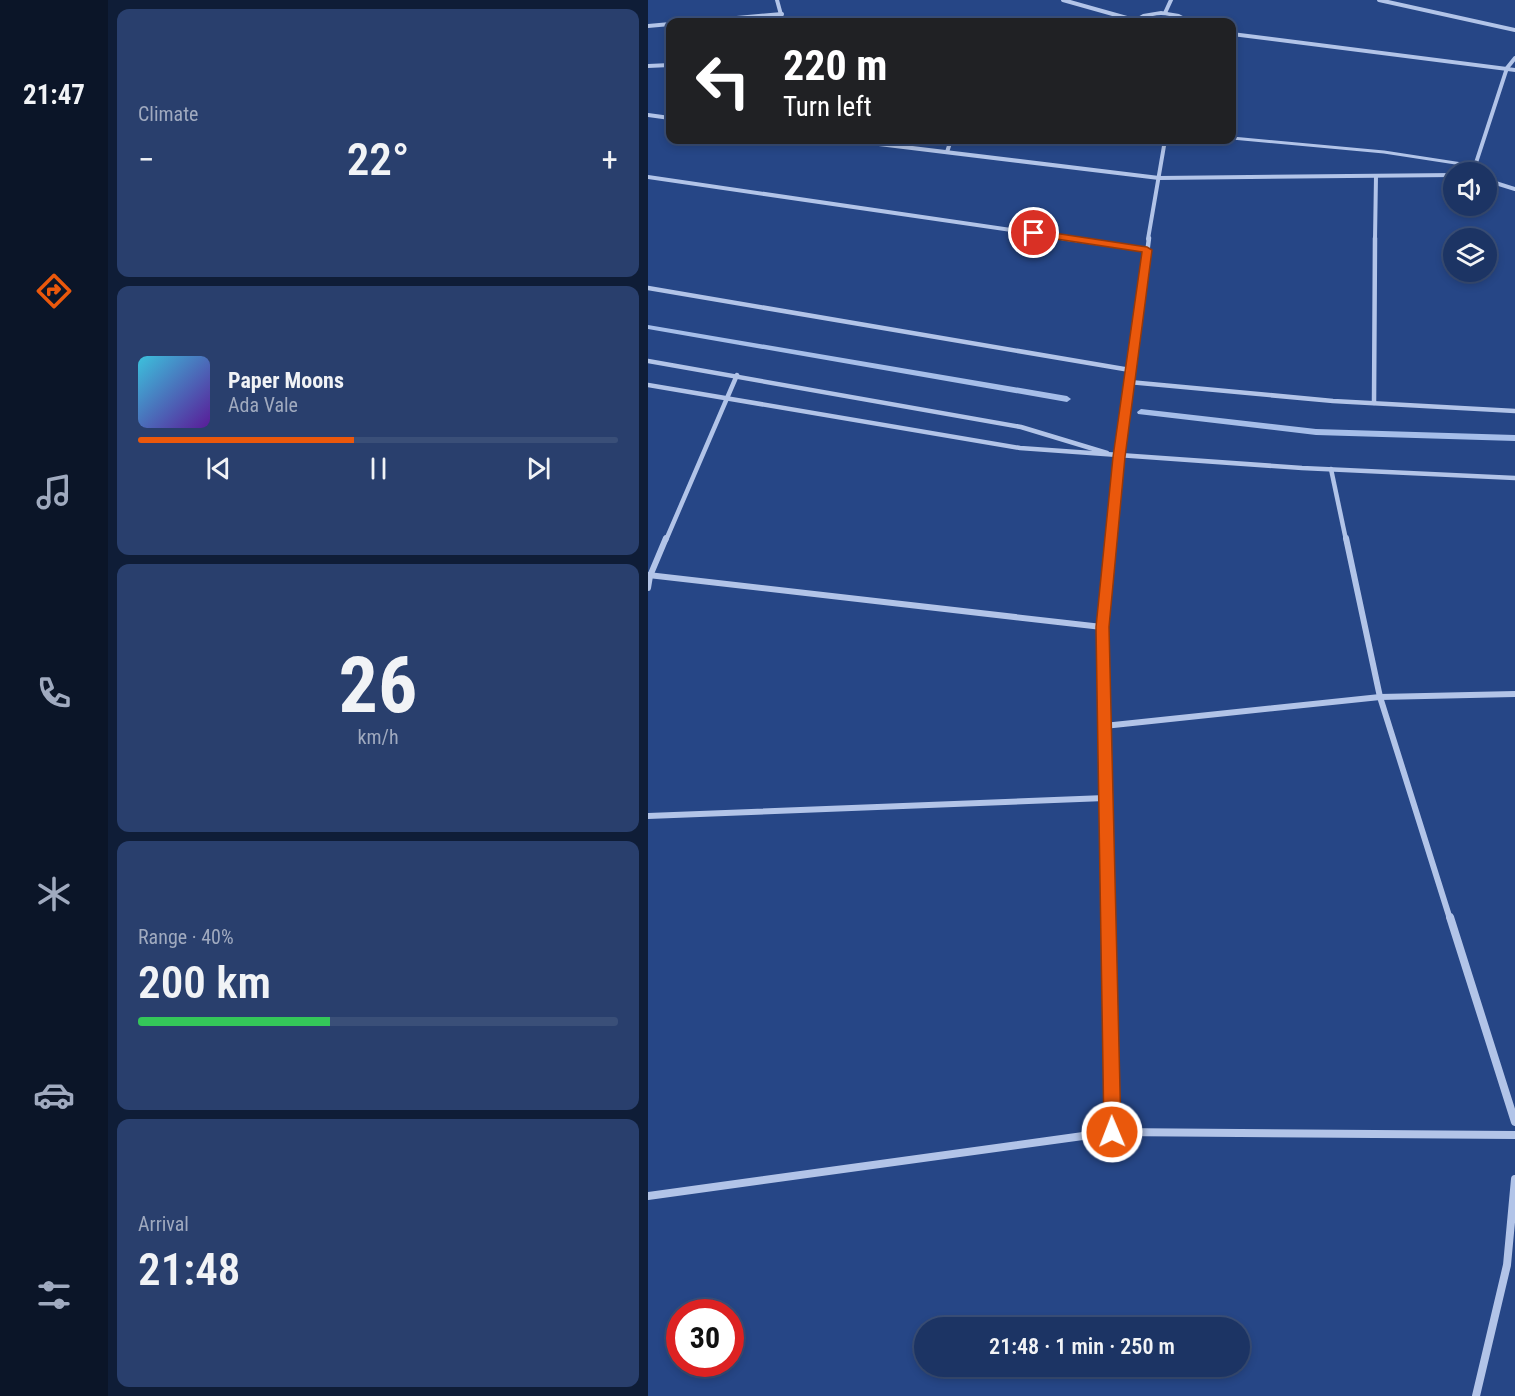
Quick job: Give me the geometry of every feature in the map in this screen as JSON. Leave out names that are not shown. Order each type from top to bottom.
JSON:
[{"type":"street","points":[[777,0],[782,18]]},
{"type":"street","points":[[1063,0],[1123,18]]},
{"type":"street","points":[[1165,13],[1171,0]]},
{"type":"street","points":[[1379,0],[1515,30]]},
{"type":"street","points":[[1140,18],[1165,13],[1185,18]]},
{"type":"street","points":[[737,18],[782,14]]},
{"type":"street","points":[[648,26],[666,24]]},
{"type":"street","points":[[1236,34],[1515,70]]},
{"type":"street","points":[[1476,162],[1507,68],[1515,58]]},
{"type":"street","points":[[648,66],[666,65]]},
{"type":"street","points":[[648,115],[666,117]]},
{"type":"street","points":[[880,144],[1159,178],[1443,175]]},
{"type":"street","points":[[947,152],[950,144]]},
{"type":"street","points":[[1112,1132],[1102,627],[1119,457],[1147,250],[1165,144]]},
{"type":"street","points":[[1374,403],[1376,176]]},
{"type":"street","points":[[648,177],[1147,250]]},
{"type":"street","points":[[1497,183],[1515,189]]},
{"type":"street","points":[[648,288],[1131,370]]},
{"type":"street","points":[[648,361],[1021,427],[1119,457]]},
{"type":"street","points":[[648,588],[649,576],[737,375]]},
{"type":"street","points":[[1129,382],[1374,403],[1515,411]]},
{"type":"street","points":[[648,385],[1020,448],[1119,457],[1515,478]]},
{"type":"street","points":[[1331,469],[1380,697],[1515,1122]]},
{"type":"street","points":[[649,576],[1102,627]]},
{"type":"street","points":[[1104,726],[1380,697],[1515,694]]},
{"type":"street","points":[[648,816],[1105,798]]},
{"type":"street","points":[[648,1196],[1112,1132],[1515,1135]]},
{"type":"street","points":[[1476,1396],[1508,1265],[1515,1179]]},
{"type":"lane","points":[[1236,138],[1339,146],[1455,162]]},
{"type":"waterway","points":[[648,327],[1067,399]]},
{"type":"waterway","points":[[1141,412],[1316,432],[1515,438]]},
{"type":"route","points":[[1034,233],[1147,250],[1119,457],[1102,627],[1112,1132]]}]
